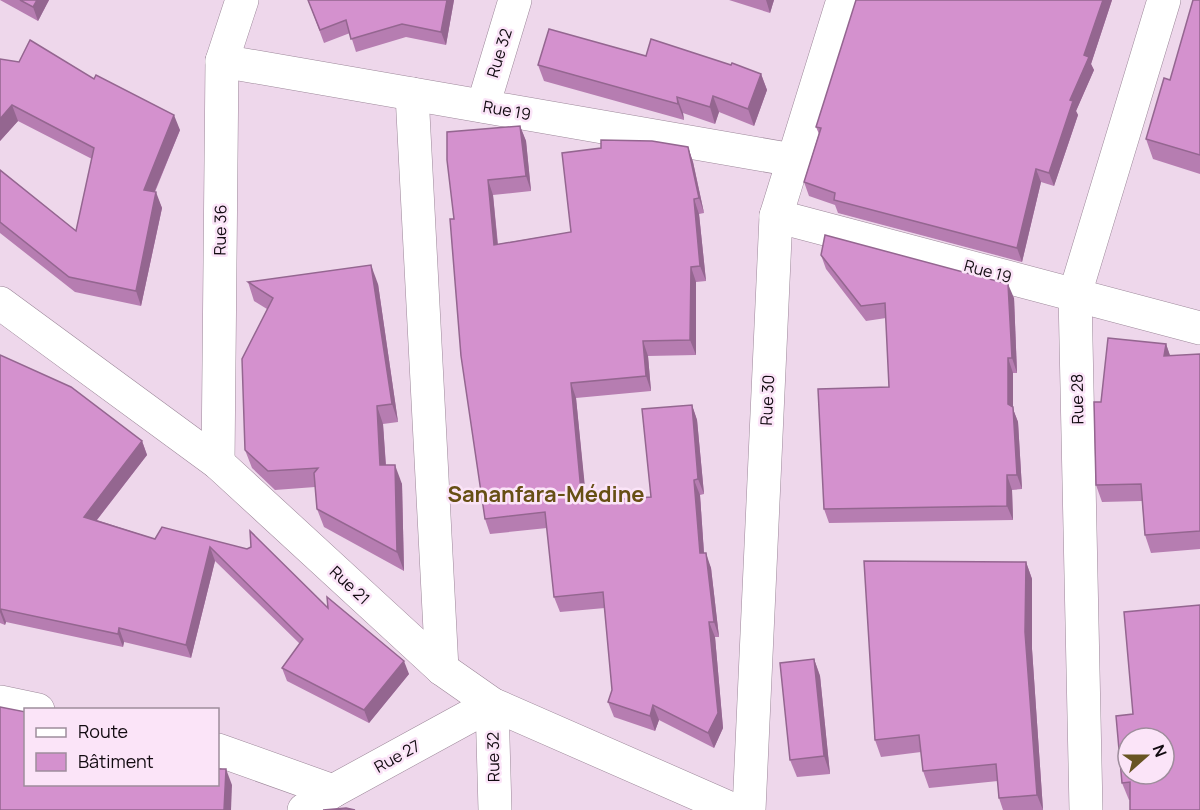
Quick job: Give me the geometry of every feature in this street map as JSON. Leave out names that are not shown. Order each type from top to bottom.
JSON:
[{"type":"street","name":"Rue 36","points":[[218,463],[222,61],[242,0]]},
{"type":"street","name":"Rue 32","points":[[483,106],[515,0]]},
{"type":"street","name":"Rue 30","points":[[748,810],[776,216],[843,0]]},
{"type":"street","name":"Rue 28","points":[[1086,810],[1075,294],[1164,0]]},
{"type":"street","name":"Rue 19","points":[[222,61],[793,160]]},
{"type":"street","points":[[412,94],[442,669]]},
{"type":"street","name":"Rue 19","points":[[776,216],[1200,328]]},
{"type":"street","name":"Rue 21","points":[[0,303],[218,463],[442,669],[492,704],[735,810]]},
{"type":"street","points":[[0,702],[28,708]]},
{"type":"street","name":"Rue 32","points":[[492,704],[495,810]]},
{"type":"street","name":"Rue 27","points":[[304,810],[333,791],[492,704]]},
{"type":"street","points":[[219,750],[333,791]]},
{"type":"building","points":[[20,0],[37,0],[33,7]]},
{"type":"building","points":[[308,0],[447,0],[441,32],[402,24],[351,39],[346,20],[320,30]]},
{"type":"building","points":[[856,0],[1103,0],[1084,55],[1089,57],[1070,100],[1073,101],[1049,173],[1036,169],[1017,248],[834,200],[835,193],[804,182],[821,128],[816,127]]},
{"type":"building","points":[[1193,0],[1200,0],[1200,155],[1146,139],[1164,78],[1170,80]]},
{"type":"building","points":[[549,29],[646,56],[651,39],[761,74],[748,109],[713,96],[710,107],[677,97],[678,104],[538,65]]},
{"type":"building","points":[[30,40],[94,79],[96,75],[174,115],[144,190],[156,192],[136,291],[69,277],[0,222],[0,170],[76,231],[94,148],[12,105],[0,119],[0,59],[19,62]]},
{"type":"building","points":[[520,126],[526,176],[488,180],[494,245],[571,232],[562,153],[601,148],[601,140],[652,141],[688,147],[699,198],[694,199],[700,266],[691,267],[690,340],[643,341],[646,376],[571,383],[582,502],[651,497],[642,409],[692,405],[698,479],[694,480],[700,553],[706,553],[714,622],[709,622],[718,713],[708,733],[653,705],[650,716],[608,702],[612,690],[603,592],[554,597],[545,512],[485,519],[461,356],[450,219],[454,219],[447,160],[447,132]]},
{"type":"building","points":[[825,235],[1008,284],[1012,358],[1008,358],[1008,404],[1013,407],[1017,475],[1007,475],[1007,506],[824,509],[818,389],[889,387],[885,303],[861,306],[821,255]]},
{"type":"building","points":[[371,265],[392,404],[377,406],[380,465],[395,465],[397,552],[317,509],[314,473],[318,468],[268,471],[245,450],[242,359],[273,298],[248,282]]},
{"type":"building","points":[[1108,338],[1166,344],[1164,356],[1200,354],[1200,531],[1145,535],[1141,484],[1096,485],[1094,402],[1101,402]]},
{"type":"building","points":[[0,355],[71,387],[142,441],[84,517],[155,539],[162,527],[247,549],[251,547],[250,531],[328,608],[327,597],[404,661],[364,710],[282,668],[303,639],[210,547],[186,645],[119,628],[118,634],[1,609],[0,612]]},
{"type":"building","points":[[864,561],[1026,562],[1025,632],[1037,795],[999,798],[996,764],[923,771],[919,735],[875,740]]},
{"type":"building","points":[[1200,605],[1200,810],[1130,810],[1130,786],[1176,786],[1176,726],[1117,726],[1116,716],[1133,714],[1124,612]]},
{"type":"building","points":[[814,659],[824,756],[790,760],[780,663]]},
{"type":"building","points":[[0,707],[24,712],[24,786],[219,786],[219,769],[226,769],[224,810],[0,810]]},
{"type":"building","points":[[346,808],[355,810],[323,810]]},
{"type":"district","name":"Sananfara-Médine","points":[[546,494]]}]
